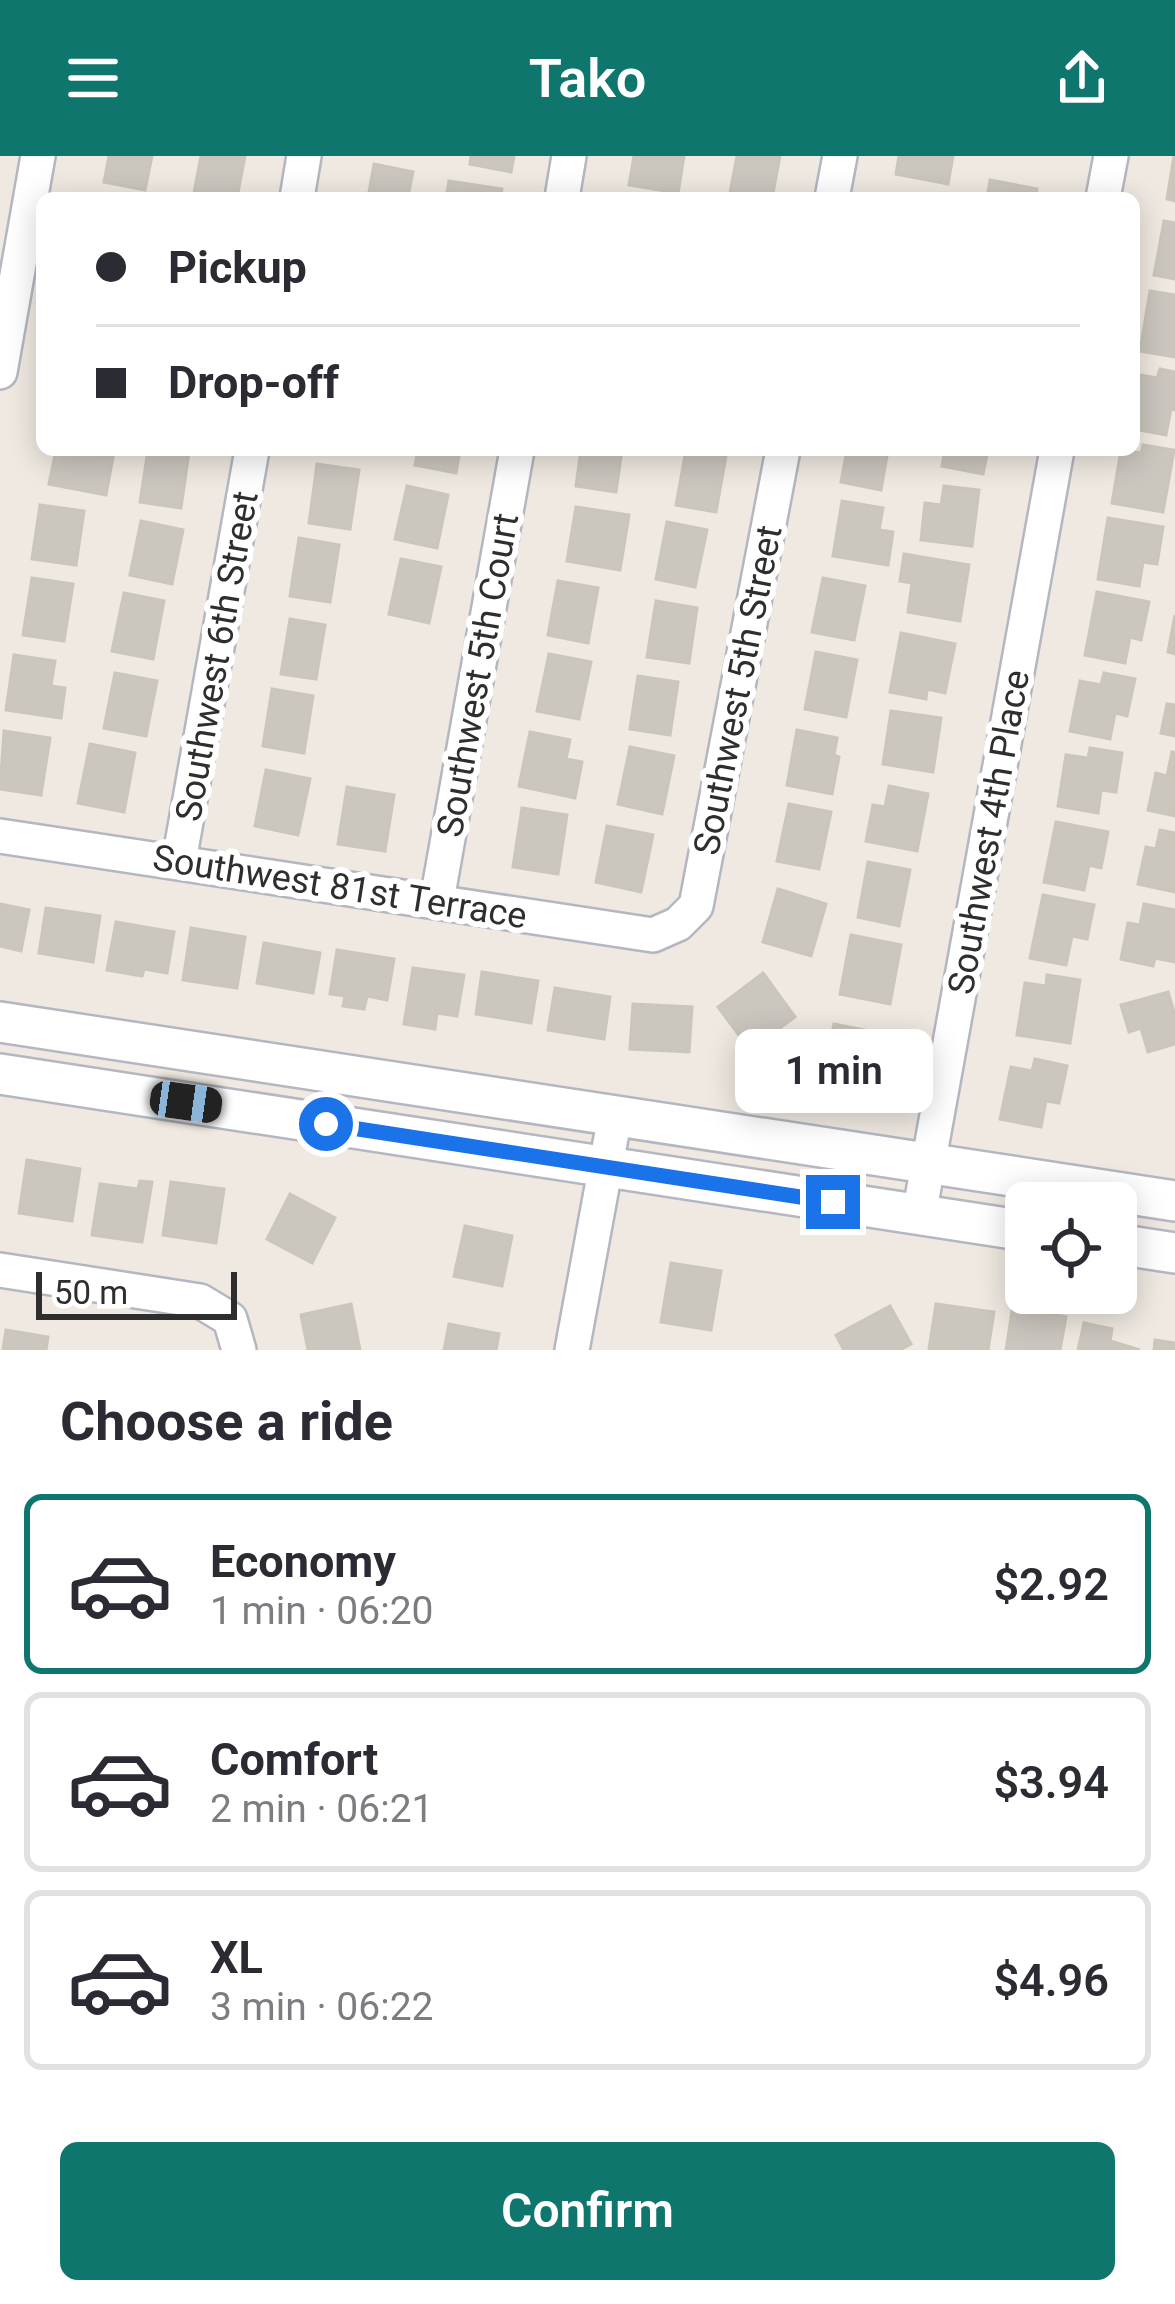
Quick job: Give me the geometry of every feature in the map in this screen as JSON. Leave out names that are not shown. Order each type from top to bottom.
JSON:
[{"type":"street","points":[[0,372],[38,156]]},
{"type":"street","points":[[298,192],[304,156]]},
{"type":"street","points":[[563,192],[569,156]]},
{"type":"street","points":[[833,192],[840,156]]},
{"type":"street","points":[[1104,192],[1111,156]]},
{"type":"street","name":"Southwest 6th Street","points":[[179,861],[251,456]]},
{"type":"street","name":"Southwest 5th Court","points":[[437,900],[516,456]]},
{"type":"street","name":"Southwest 5th Street","points":[[678,925],[696,906],[782,456]]},
{"type":"street","name":"Southwest 4th Place","points":[[919,1215],[1057,456]]},
{"type":"street","name":"Southwest 81st Terrace","points":[[0,836],[653,935],[678,925]]},
{"type":"street","points":[[0,1022],[1175,1202]]},
{"type":"street","points":[[0,1074],[1005,1228]]},
{"type":"street","points":[[572,1350],[615,1116]]},
{"type":"street","points":[[1137,1247],[1175,1253]]},
{"type":"street","points":[[0,1270],[200,1300],[234,1334]]},
{"type":"building","points":[[109,156],[152,156],[145,190],[104,182]]},
{"type":"building","points":[[201,156],[245,156],[238,192],[194,192]]},
{"type":"building","points":[[471,156],[514,156],[511,172],[470,164]]},
{"type":"building","points":[[634,156],[684,156],[678,192],[629,185]]},
{"type":"building","points":[[737,156],[780,156],[773,192],[730,192]]},
{"type":"building","points":[[899,156],[953,156],[948,184],[896,174]]},
{"type":"building","points":[[1175,156],[1175,201],[1167,199]]},
{"type":"building","points":[[374,164],[413,172],[409,192],[369,192]]},
{"type":"building","points":[[990,180],[1037,189],[1037,192],[988,192]]},
{"type":"building","points":[[449,181],[502,189],[501,192],[447,192]]},
{"type":"building","points":[[1164,221],[1175,223],[1175,279],[1154,275]]},
{"type":"building","points":[[1150,291],[1175,295],[1175,357],[1140,351]]},
{"type":"building","points":[[1160,369],[1175,372],[1175,410],[1171,409],[1166,435],[1140,430],[1140,375],[1157,378]]},
{"type":"building","points":[[1143,445],[1174,450],[1163,512],[1112,503],[1120,456],[1141,453]]},
{"type":"building","points":[[55,456],[113,457],[106,495],[49,484]]},
{"type":"building","points":[[147,456],[188,456],[181,508],[140,502]]},
{"type":"building","points":[[417,456],[459,456],[456,473],[415,465]]},
{"type":"building","points":[[580,456],[621,456],[616,492],[576,486]]},
{"type":"building","points":[[685,456],[726,456],[716,512],[676,505]]},
{"type":"building","points":[[846,456],[887,456],[881,490],[841,482]]},
{"type":"building","points":[[944,456],[987,456],[983,474],[942,466]]},
{"type":"building","points":[[317,464],[359,470],[350,529],[309,523]]},
{"type":"building","points":[[407,486],[448,495],[437,548],[395,539]]},
{"type":"building","points":[[944,486],[979,490],[972,546],[921,540],[925,503],[941,505]]},
{"type":"building","points":[[842,501],[883,508],[879,530],[893,532],[888,565],[833,556]]},
{"type":"building","points":[[40,505],[84,511],[76,565],[32,559]]},
{"type":"building","points":[[576,507],[629,515],[620,570],[567,561]]},
{"type":"building","points":[[1108,518],[1163,527],[1157,564],[1143,562],[1139,586],[1098,579]]},
{"type":"building","points":[[141,521],[183,530],[172,584],[130,575]]},
{"type":"building","points":[[667,522],[707,530],[695,587],[656,579]]},
{"type":"building","points":[[299,538],[339,545],[330,602],[290,596]]},
{"type":"building","points":[[904,554],[969,565],[960,621],[908,612],[912,583],[900,581]]},
{"type":"building","points":[[401,559],[441,567],[429,623],[389,614]]},
{"type":"building","points":[[32,578],[73,584],[64,641],[23,635]]},
{"type":"building","points":[[823,578],[865,586],[854,640],[812,632]]},
{"type":"building","points":[[558,581],[598,588],[588,643],[548,635]]},
{"type":"building","points":[[1097,592],[1149,602],[1141,640],[1130,637],[1125,663],[1085,655]]},
{"type":"building","points":[[124,593],[164,601],[153,659],[112,651]]},
{"type":"building","points":[[656,601],[697,608],[689,663],[647,657]]},
{"type":"building","points":[[1175,615],[1175,654],[1168,652]]},
{"type":"building","points":[[290,619],[325,625],[316,679],[281,674]]},
{"type":"building","points":[[901,633],[955,644],[945,693],[927,689],[926,699],[890,692]]},
{"type":"building","points":[[816,652],[857,660],[846,717],[805,709]]},
{"type":"building","points":[[549,654],[591,662],[579,719],[537,711]]},
{"type":"building","points":[[14,655],[55,661],[51,686],[65,688],[61,718],[6,710]]},
{"type":"building","points":[[115,673],[157,681],[146,736],[104,728]]},
{"type":"building","points":[[1104,673],[1135,679],[1127,716],[1115,713],[1110,739],[1070,731],[1080,681],[1101,685]]},
{"type":"building","points":[[638,676],[678,682],[670,735],[630,729]]},
{"type":"building","points":[[272,689],[313,696],[304,753],[263,746]]},
{"type":"building","points":[[1167,704],[1175,705],[1175,736],[1161,733]]},
{"type":"building","points":[[891,711],[941,718],[933,772],[883,764]]},
{"type":"building","points":[[797,730],[837,738],[834,755],[839,757],[832,794],[787,785]]},
{"type":"building","points":[[4,731],[50,738],[41,795],[0,789]]},
{"type":"building","points":[[530,732],[570,740],[566,759],[582,762],[575,798],[519,786]]},
{"type":"building","points":[[90,744],[135,753],[124,812],[78,803]]},
{"type":"building","points":[[630,747],[674,756],[662,814],[618,804]]},
{"type":"building","points":[[1090,748],[1122,753],[1116,792],[1101,790],[1098,813],[1058,806],[1066,755],[1088,758]]},
{"type":"building","points":[[1172,752],[1175,816],[1148,810],[1156,773],[1167,776]]},
{"type":"building","points":[[266,770],[310,779],[298,835],[255,826]]},
{"type":"building","points":[[889,786],[928,794],[917,851],[866,841],[873,805],[885,807]]},
{"type":"building","points":[[347,787],[394,795],[385,851],[338,844]]},
{"type":"building","points":[[789,804],[831,812],[819,869],[777,861]]},
{"type":"building","points":[[522,808],[567,815],[558,874],[513,867]]},
{"type":"building","points":[[1056,822],[1108,832],[1101,868],[1089,865],[1084,890],[1044,882]]},
{"type":"building","points":[[607,826],[653,835],[641,892],[596,882]]},
{"type":"building","points":[[1160,830],[1175,833],[1175,892],[1138,884],[1146,847],[1156,849]]},
{"type":"building","points":[[868,862],[910,870],[899,926],[858,917]]},
{"type":"building","points":[[778,889],[826,904],[811,956],[763,942]]},
{"type":"building","points":[[1043,895],[1094,905],[1087,939],[1072,936],[1066,965],[1030,958]]},
{"type":"building","points":[[0,904],[29,910],[21,951],[0,946]]},
{"type":"building","points":[[1144,904],[1175,910],[1175,962],[1155,958],[1153,966],[1121,959],[1128,923],[1140,925]]},
{"type":"building","points":[[46,908],[100,916],[93,962],[39,953]]},
{"type":"building","points":[[116,922],[174,932],[167,973],[144,969],[142,976],[107,970]]},
{"type":"building","points":[[191,928],[245,937],[237,988],[183,980]]},
{"type":"building","points":[[851,935],[901,945],[890,1004],[840,994]]},
{"type":"building","points":[[264,943],[320,953],[313,993],[257,983]]},
{"type":"building","points":[[337,950],[394,959],[387,1000],[367,996],[364,1009],[343,1006],[345,996],[330,994]]},
{"type":"building","points":[[413,968],[464,975],[457,1016],[437,1013],[435,1029],[404,1024]]},
{"type":"building","points":[[482,972],[538,981],[531,1023],[476,1014]]},
{"type":"building","points":[[763,973],[795,1017],[750,1050],[718,1007]]},
{"type":"building","points":[[1047,975],[1080,980],[1070,1043],[1017,1035],[1025,983],[1046,986]]},
{"type":"building","points":[[555,988],[610,997],[604,1039],[548,1030]]},
{"type":"building","points":[[1168,992],[1175,1015],[1175,1044],[1148,1052],[1141,1028],[1129,1032],[1121,1005]]},
{"type":"building","points":[[633,1004],[692,1007],[689,1052],[630,1049]]},
{"type":"building","points":[[834,1024],[879,1033],[869,1083],[824,1074]]},
{"type":"building","points":[[1035,1059],[1067,1066],[1059,1103],[1046,1101],[1041,1127],[1000,1119],[1011,1067],[1032,1071]]},
{"type":"building","points":[[27,1160],[80,1169],[72,1221],[19,1213]]},
{"type":"building","points":[[140,1181],[152,1182],[142,1242],[92,1235],[100,1184],[138,1189]]},
{"type":"building","points":[[171,1182],[224,1189],[216,1243],[163,1235]]},
{"type":"building","points":[[290,1194],[335,1218],[312,1263],[267,1239]]},
{"type":"building","points":[[465,1226],[512,1236],[502,1286],[454,1276]]},
{"type":"building","points":[[671,1263],[721,1271],[711,1330],[661,1322]]},
{"type":"building","points":[[351,1304],[360,1350],[308,1350],[301,1315]]},
{"type":"building","points":[[936,1304],[994,1312],[988,1350],[929,1349]]},
{"type":"building","points":[[890,1306],[911,1344],[900,1350],[844,1350],[836,1335]]},
{"type":"building","points":[[1012,1314],[1066,1317],[1060,1350],[1006,1350]]},
{"type":"building","points":[[1084,1323],[1112,1329],[1110,1341],[1140,1350],[1078,1350]]},
{"type":"building","points":[[449,1324],[499,1334],[496,1350],[444,1350]]},
{"type":"building","points":[[6,1330],[48,1337],[46,1350],[3,1350]]},
{"type":"building","points":[[1155,1340],[1175,1343],[1175,1350],[1154,1350]]},
{"type":"route","points":[[326,1124],[833,1202]]}]
